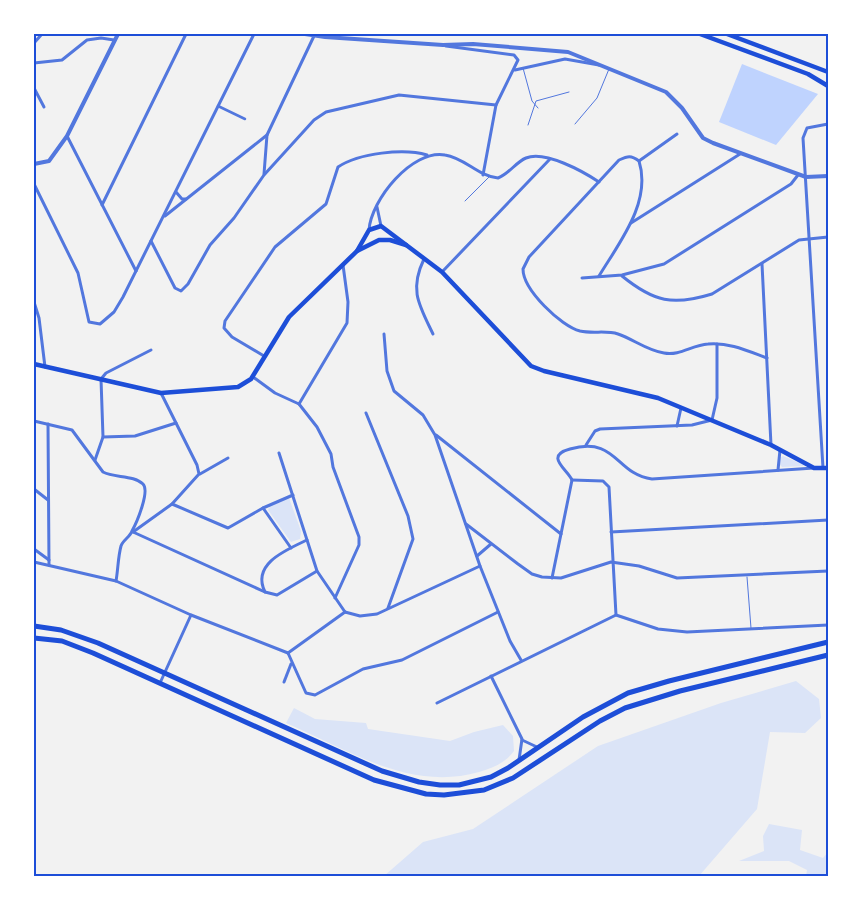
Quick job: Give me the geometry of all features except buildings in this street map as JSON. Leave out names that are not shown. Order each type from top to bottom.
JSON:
[{"type":"main road","points":[[700,34],[808,74],[828,86]]},
{"type":"main road","points":[[726,34],[828,72]]},
{"type":"main road","points":[[34,364],[161,393],[234,388],[243,385],[252,376],[290,317],[357,251],[370,230],[381,226]]},
{"type":"main road","points":[[381,226],[383,234],[381,240]]},
{"type":"main road","points":[[381,226],[442,272],[531,366],[560,375],[636,391],[682,407],[771,445],[814,468],[826,468]]},
{"type":"main road","points":[[370,230],[374,241]]},
{"type":"main road","points":[[357,251],[374,241],[381,240],[390,240],[408,246]]},
{"type":"main road","points":[[34,626],[76,635],[165,673],[237,708],[399,777],[418,782],[459,785],[492,777],[583,717],[628,693],[828,642]]},
{"type":"main road","points":[[34,638],[62,641],[393,787],[444,796],[484,790],[505,782],[600,721],[625,708],[680,691],[828,655]]},
{"type":"main road","points":[[505,782],[508,768]]},
{"type":"street","points":[[34,43],[42,34]]},
{"type":"street","points":[[34,164],[49,161],[67,136],[118,34]]},
{"type":"street","points":[[102,205],[186,34]]},
{"type":"street","points":[[34,184],[78,273],[89,322],[100,324],[114,312],[136,271],[254,34]]},
{"type":"street","points":[[306,34],[314,36],[354,36],[443,45],[508,54],[517,57],[515,71],[496,105],[483,175]]},
{"type":"street","points":[[264,175],[266,135],[314,36]]},
{"type":"street","points":[[34,63],[62,60],[87,40],[101,38],[114,40]]},
{"type":"street","points":[[443,45],[473,44],[568,52],[666,92],[682,108],[704,138],[740,154],[798,175],[806,177],[828,176]]},
{"type":"street","points":[[515,71],[523,67],[566,59],[602,65]]},
{"type":"street","points":[[34,88],[44,107]]},
{"type":"street","points":[[151,241],[175,288],[181,291],[184,289],[200,259],[234,218],[264,175],[314,120],[339,108],[399,95],[496,105]]},
{"type":"street","points":[[218,106],[245,119]]},
{"type":"street","points":[[826,468],[803,138],[807,128],[828,124]]},
{"type":"street","points":[[639,161],[677,134]]},
{"type":"street","points":[[163,218],[266,135]]},
{"type":"street","points":[[67,136],[136,271]]},
{"type":"street","points":[[264,356],[228,335],[224,328],[225,321],[275,247],[326,204],[338,167],[349,162],[391,152],[413,152],[427,155],[447,155],[483,175],[498,178],[525,158],[537,156],[550,159],[588,175],[599,182]]},
{"type":"street","points":[[630,223],[740,154]]},
{"type":"street","points":[[370,230],[377,206],[398,178],[427,155]]},
{"type":"street","points":[[639,161],[628,156],[619,160],[526,261],[523,273],[526,282],[562,323],[582,332],[616,333],[661,353],[673,354],[708,344],[717,344],[739,347],[767,358]]},
{"type":"street","points":[[442,272],[550,159]]},
{"type":"street","points":[[599,276],[630,223],[642,185],[639,161]]},
{"type":"street","points":[[582,278],[622,275],[664,264],[791,184],[798,175]]},
{"type":"street","points":[[176,191],[182,199],[187,199]]},
{"type":"street","points":[[377,206],[381,226]]},
{"type":"street","points":[[622,275],[644,293],[669,301],[682,301],[712,294],[799,240],[828,238]]},
{"type":"street","points":[[424,259],[417,275],[417,302],[433,334]]},
{"type":"street","points":[[762,263],[771,445]]},
{"type":"street","points":[[299,404],[347,323],[348,302],[343,265]]},
{"type":"street","points":[[34,302],[39,318],[45,367]]},
{"type":"street","points":[[384,334],[387,371],[394,391],[423,414],[435,435],[480,566],[498,612],[521,660]]},
{"type":"street","points":[[586,445],[595,431],[600,429],[677,426],[712,420],[717,398],[717,344]]},
{"type":"street","points":[[95,461],[103,437],[101,379],[106,373],[151,350]]},
{"type":"street","points":[[252,376],[275,393],[299,404],[317,427],[331,454],[333,467],[359,537],[357,550],[335,598]]},
{"type":"street","points":[[161,393],[200,474]]},
{"type":"street","points":[[677,426],[682,407]]},
{"type":"street","points":[[366,413],[408,516],[413,539],[388,608]]},
{"type":"street","points":[[34,421],[72,430],[103,472],[139,481],[147,490],[132,532],[121,546],[116,581]]},
{"type":"street","points":[[103,437],[135,436],[176,423]]},
{"type":"street","points":[[48,424],[49,566]]},
{"type":"street","points":[[435,435],[561,534]]},
{"type":"street","points":[[572,480],[558,463],[558,457],[563,451],[586,445],[608,450],[637,475],[652,479],[814,468]]},
{"type":"street","points":[[778,470],[780,450]]},
{"type":"street","points":[[279,452],[317,571],[345,612],[368,616],[480,566]]},
{"type":"street","points":[[132,532],[172,504],[200,474],[228,458]]},
{"type":"street","points":[[552,578],[572,480]]},
{"type":"street","points":[[572,480],[598,480],[607,483],[616,615]]},
{"type":"street","points":[[34,489],[48,500]]},
{"type":"street","points":[[172,504],[224,527],[234,525],[263,508],[293,495]]},
{"type":"street","points":[[263,508],[291,548]]},
{"type":"street","points":[[611,532],[828,520]]},
{"type":"street","points":[[466,524],[532,574],[552,578],[574,575],[611,562],[639,566],[677,578],[828,571]]},
{"type":"street","points":[[132,532],[278,596],[317,571]]},
{"type":"street","points":[[266,592],[261,582],[264,568],[291,548],[306,540]]},
{"type":"street","points":[[477,556],[491,544]]},
{"type":"street","points":[[34,549],[49,560]]},
{"type":"street","points":[[34,562],[116,581],[191,615],[288,653]]},
{"type":"street","points":[[288,653],[345,612]]},
{"type":"street","points":[[288,653],[291,664],[306,693],[316,695],[363,669],[402,660],[498,612]]},
{"type":"street","points":[[160,684],[191,615]]},
{"type":"street","points":[[437,703],[521,660],[616,615],[664,630],[687,632],[828,625]]},
{"type":"street","points":[[284,682],[291,664]]},
{"type":"street","points":[[491,676],[522,740],[537,747]]},
{"type":"street","points":[[519,760],[522,740]]},
{"type":"lane","points":[[523,67],[534,104],[538,108]]},
{"type":"lane","points":[[575,124],[597,98],[609,68]]},
{"type":"lane","points":[[534,104],[569,92]]},
{"type":"lane","points":[[528,125],[534,104]]},
{"type":"lane","points":[[466,201],[490,177]]},
{"type":"lane","points":[[747,575],[751,628]]},
{"type":"shaded area","points":[[783,456],[804,466],[782,467],[780,465],[780,458]]},
{"type":"shaded area","points":[[289,498],[301,531],[300,539],[291,542],[268,510],[270,506]]},
{"type":"shaded area","points":[[796,681],[819,699],[821,718],[805,733],[770,732],[757,809],[699,876],[384,876],[423,842],[473,829],[598,746],[721,703]]},
{"type":"shaded area","points":[[294,708],[315,719],[366,723],[368,729],[450,741],[474,732],[503,725],[513,736],[514,751],[507,759],[489,769],[453,777],[403,772],[355,755],[286,723]]},
{"type":"shaded area","points":[[769,824],[802,830],[800,850],[823,858],[828,852],[828,876],[806,876],[807,870],[789,861],[739,861],[764,851],[763,836]]},
{"type":"water","points":[[742,64],[818,94],[776,145],[719,122]]}]
